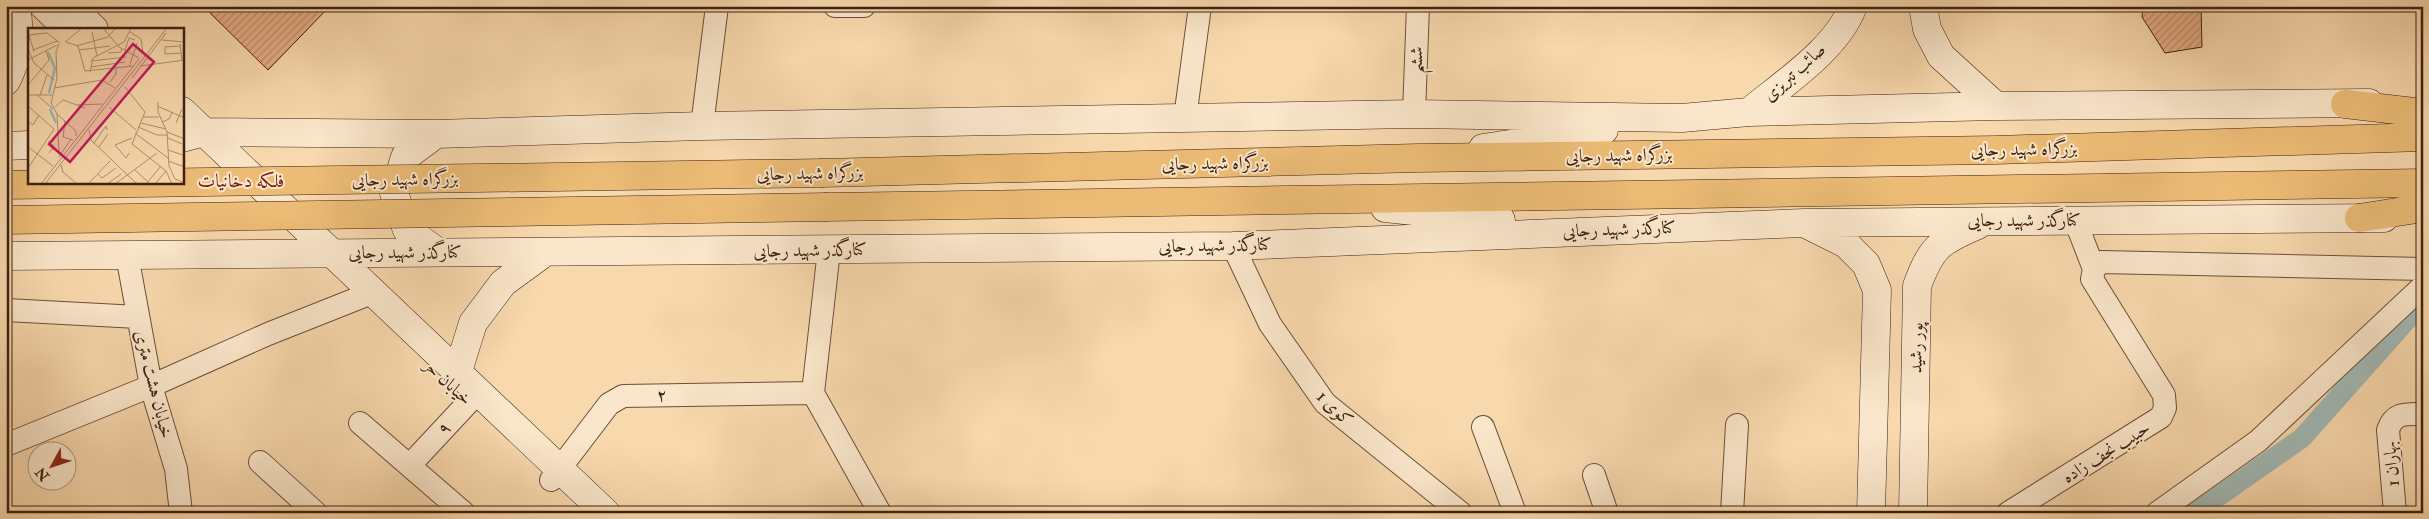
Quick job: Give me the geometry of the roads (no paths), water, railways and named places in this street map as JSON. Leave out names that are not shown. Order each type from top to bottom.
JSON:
[{"type":"highway","points":[[2345,104],[2423,113]]},
{"type":"highway","name":"بزرگراه شهید رجایی","points":[[184,182],[823,173],[1418,158],[1986,150],[2423,137]]},
{"type":"highway","name":"بزرگراه شهید رجایی","points":[[6,220],[2423,182]]},
{"type":"highway","name":"بزرگراه شهید رجایی","points":[[6,185],[74,184]]},
{"type":"highway","points":[[2360,218],[2423,208]]},
{"type":"main road","points":[[6,81],[15,66],[20,28],[16,6]]},
{"type":"main road","points":[[44,6],[67,28]]},
{"type":"main road","points":[[70,6],[93,28]]},
{"type":"main road","name":"صائب تبریزی","points":[[1749,112],[1818,55],[1849,16],[1853,6]]},
{"type":"main road","points":[[1923,6],[1927,29],[1941,56],[1996,106]]},
{"type":"main road","points":[[1418,158],[1682,118],[1749,112],[1996,106],[2423,102]]},
{"type":"main road","points":[[187,131],[436,134],[702,126],[1414,114],[1682,118]]},
{"type":"main road","name":"خیابان حر","points":[[187,131],[474,396],[555,474],[606,513]]},
{"type":"main road","points":[[436,134],[405,157],[394,193],[407,230],[438,252]]},
{"type":"main road","points":[[6,146],[28,144]]},
{"type":"main road","points":[[1296,199],[1599,229]]},
{"type":"main road","name":"کنارگذر شهید رجایی","points":[[7,258],[319,253],[544,253],[1233,246],[1599,229],[1804,223],[1989,220],[2423,219]]},
{"type":"main road","name":"پور رشید","points":[[1913,513],[1916,286],[1927,259],[1946,239],[1989,220]]},
{"type":"main road","points":[[1804,223],[1846,244],[1866,264],[1878,290],[1871,513]]},
{"type":"main road","points":[[458,371],[473,323],[503,283],[544,253]]},
{"type":"main road","name":"خیابان حر","points":[[364,296],[458,371],[474,396]]},
{"type":"main road","name":"خیابان حر","points":[[555,474],[585,513]]},
{"type":"street","points":[[702,126],[717,6]]},
{"type":"street","points":[[835,6],[864,6]]},
{"type":"street","points":[[1185,118],[1200,6]]},
{"type":"street","name":"ششم","points":[[1414,114],[1418,6]]},
{"type":"street","name":"حبیب نجف زاده","points":[[2008,513],[2161,417],[2165,408],[2164,395],[2092,279],[2094,269],[2075,220]]},
{"type":"street","name":"کوی 1","points":[[1233,246],[1270,324],[1324,403],[1461,513]]},
{"type":"street","points":[[829,250],[813,392],[880,513]]},
{"type":"street","name":"خیابان هشت متری","points":[[127,255],[151,386],[176,469],[181,513]]},
{"type":"street","points":[[2094,269],[2101,262],[2423,268]]},
{"type":"street","points":[[2157,513],[2258,441],[2286,417],[2423,286]]},
{"type":"street","points":[[6,445],[151,386],[268,334],[364,296]]},
{"type":"street","points":[[6,310],[138,317]]},
{"type":"street","name":"۲","points":[[555,474],[609,404],[623,396],[813,392]]},
{"type":"street","name":"۹","points":[[410,464],[474,396]]},
{"type":"street","name":"بهاران 1","points":[[2395,513],[2388,430],[2391,420],[2401,414],[2423,414]]},
{"type":"street","points":[[360,423],[410,464],[464,513]]},
{"type":"street","points":[[1732,513],[1737,425]]},
{"type":"street","points":[[1483,427],[1515,513]]},
{"type":"street","points":[[260,462],[316,513]]},
{"type":"street","points":[[1594,475],[1607,513]]},
{"type":"waterway","points":[[2195,513],[2302,438],[2423,302]]},
{"type":"district","name":"فلکه دخانیات","points":[[241,180]]}]
